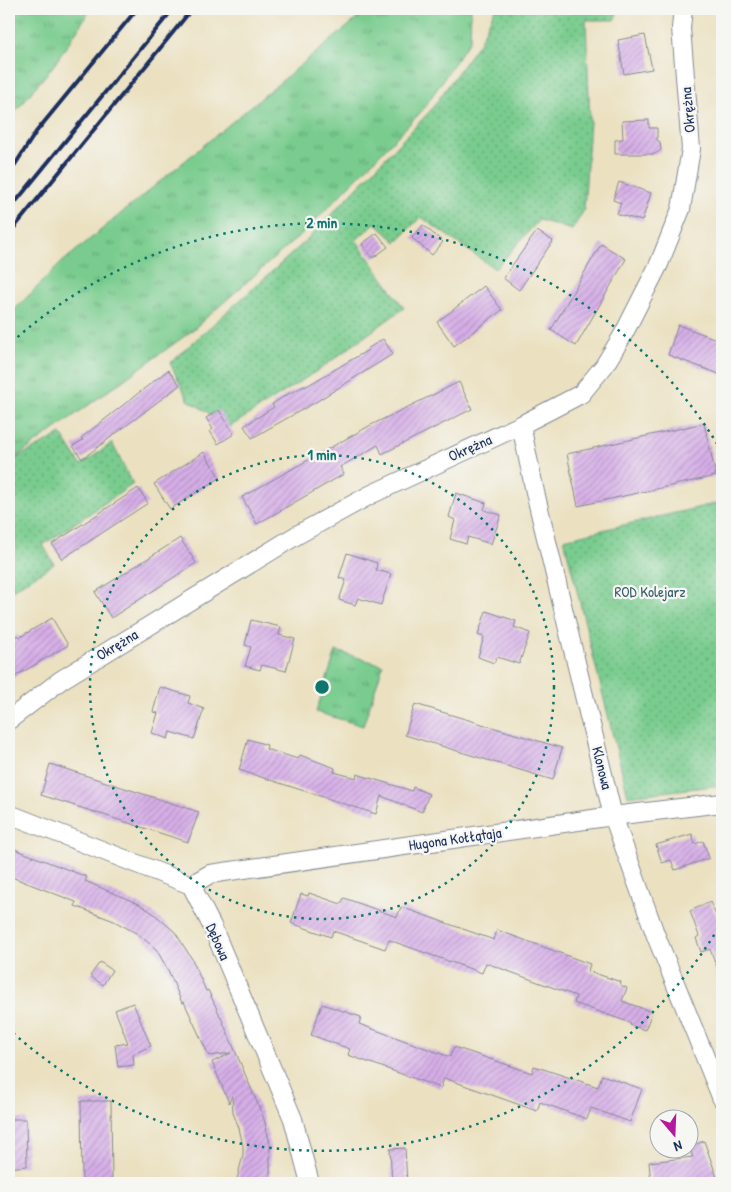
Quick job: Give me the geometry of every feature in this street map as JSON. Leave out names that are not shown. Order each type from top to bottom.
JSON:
[{"type":"street","name":"Okrężna","points":[[9,720],[61,680],[297,535],[370,495],[521,425],[581,394],[604,366],[623,335],[659,264],[681,209],[691,149],[680,28],[682,9]]},
{"type":"street","name":"Klonowa","points":[[521,425],[535,492],[613,816],[656,936],[722,1099]]},
{"type":"street","name":"Hugona Kołłątaja","points":[[191,885],[210,874],[722,802]]},
{"type":"street","points":[[9,814],[191,885]]},
{"type":"street","name":"Dębowa","points":[[191,885],[212,926],[292,1119],[310,1183]]},
{"type":"green space","points":[[9,9],[91,9],[54,65],[9,119]]},
{"type":"green space","points":[[369,9],[471,9],[470,40],[422,111],[306,230],[189,333],[19,455],[9,460],[9,315],[61,263]]},
{"type":"green space","points":[[495,9],[618,9],[615,20],[586,20],[590,122],[584,210],[572,230],[539,220],[495,269],[421,217],[396,242],[375,223],[356,240],[404,308],[323,367],[225,430],[206,411],[188,400],[170,363],[308,239],[430,111],[479,43]]},
{"type":"green space","points":[[61,434],[81,465],[112,443],[133,484],[43,545],[54,564],[9,592],[9,462]]},
{"type":"green space","name":"ROD Kolejarz","points":[[722,502],[722,785],[628,796],[564,539]]},
{"type":"green space","points":[[336,651],[383,665],[363,726],[316,712]]},
{"type":"building","points":[[645,35],[652,69],[624,74],[618,40]]},
{"type":"building","points":[[649,120],[649,128],[657,128],[657,140],[660,142],[661,150],[655,154],[615,154],[615,140],[623,139],[622,121]]},
{"type":"building","points":[[619,182],[651,193],[642,221],[617,214],[621,203],[613,200]]},
{"type":"building","points":[[423,225],[443,242],[432,255],[412,238]]},
{"type":"building","points":[[537,231],[553,241],[519,290],[503,278]]},
{"type":"building","points":[[377,233],[388,247],[373,258],[362,244]]},
{"type":"building","points":[[601,244],[626,259],[576,346],[551,330]]},
{"type":"building","points":[[484,286],[502,310],[454,346],[437,322]]},
{"type":"building","points":[[678,325],[722,341],[722,375],[668,355]]},
{"type":"building","points":[[383,339],[393,354],[314,403],[252,438],[244,426],[274,407],[272,404],[288,394],[305,387],[368,350]]},
{"type":"building","points":[[168,370],[180,385],[82,459],[73,446],[83,440],[81,438]]},
{"type":"building","points":[[459,382],[472,409],[382,454],[378,445],[340,467],[344,474],[257,524],[242,497],[369,426]]},
{"type":"building","points":[[219,410],[234,434],[218,444],[210,431],[213,429],[206,418]]},
{"type":"building","points":[[704,423],[716,476],[578,506],[567,454]]},
{"type":"building","points":[[204,452],[220,478],[170,509],[154,484]]},
{"type":"building","points":[[138,488],[148,503],[62,559],[52,544]]},
{"type":"building","points":[[456,493],[486,503],[484,510],[501,515],[491,544],[468,537],[466,544],[450,539],[455,520],[449,517]]},
{"type":"building","points":[[180,538],[196,563],[111,618],[95,592]]},
{"type":"building","points":[[347,553],[377,563],[376,570],[391,574],[381,605],[358,598],[355,605],[339,600],[346,580],[339,578]]},
{"type":"building","points":[[486,611],[516,621],[514,627],[530,633],[519,664],[497,657],[494,663],[478,657],[484,637],[478,635]]},
{"type":"building","points":[[52,618],[68,645],[9,680],[9,641],[18,635],[20,637]]},
{"type":"building","points":[[251,620],[281,627],[279,635],[295,639],[286,671],[262,665],[260,670],[245,666],[251,647],[245,645]]},
{"type":"building","points":[[160,687],[190,696],[188,703],[204,709],[194,739],[170,732],[168,739],[152,733],[158,713],[153,712]]},
{"type":"building","points":[[415,704],[562,748],[553,780],[405,735]]},
{"type":"building","points":[[248,739],[267,745],[266,749],[298,759],[300,755],[335,768],[334,772],[356,778],[357,774],[412,791],[413,787],[429,794],[422,812],[381,796],[376,814],[239,770]]},
{"type":"building","points":[[50,764],[199,812],[188,842],[41,795]]},
{"type":"building","points":[[692,834],[695,844],[703,841],[709,858],[675,870],[671,860],[662,863],[656,845]]},
{"type":"building","points":[[9,847],[87,877],[85,881],[139,904],[175,932],[192,959],[206,991],[208,990],[264,1119],[270,1144],[270,1183],[236,1183],[243,1155],[243,1146],[233,1113],[232,1095],[229,1103],[212,1062],[231,1053],[209,1056],[184,1002],[182,1003],[168,970],[156,949],[138,934],[114,921],[75,906],[76,902],[9,876]]},
{"type":"building","points":[[309,893],[341,904],[344,898],[397,917],[401,907],[494,940],[497,930],[590,964],[588,971],[621,982],[620,985],[627,988],[622,1001],[652,1012],[645,1030],[630,1025],[631,1023],[574,1003],[576,996],[486,963],[482,973],[389,940],[385,949],[333,931],[331,937],[291,923],[301,894],[308,896]]},
{"type":"building","points":[[710,902],[716,915],[722,913],[721,978],[710,949],[701,952],[696,938],[699,936],[690,911]]},
{"type":"building","points":[[100,962],[112,970],[103,985],[90,976]]},
{"type":"building","points":[[133,1003],[151,1046],[133,1054],[134,1065],[118,1067],[115,1045],[128,1043],[115,1010]]},
{"type":"building","points":[[322,1004],[361,1017],[359,1024],[450,1057],[454,1047],[532,1073],[534,1066],[598,1087],[602,1075],[642,1089],[630,1122],[591,1108],[587,1119],[540,1102],[537,1111],[444,1078],[441,1088],[348,1055],[350,1049],[311,1035]]},
{"type":"building","points":[[81,1101],[111,1101],[112,1183],[82,1183]]},
{"type":"building","points":[[9,1119],[26,1119],[27,1166],[9,1168]]},
{"type":"building","points":[[704,1141],[719,1183],[651,1183],[649,1162],[698,1160],[698,1143]]},
{"type":"building","points":[[405,1148],[407,1183],[392,1183],[390,1149]]},
{"type":"railway","points":[[9,174],[36,132],[137,9]]},
{"type":"railway","points":[[9,210],[173,9]]},
{"type":"railway","points":[[9,234],[192,9]]}]
